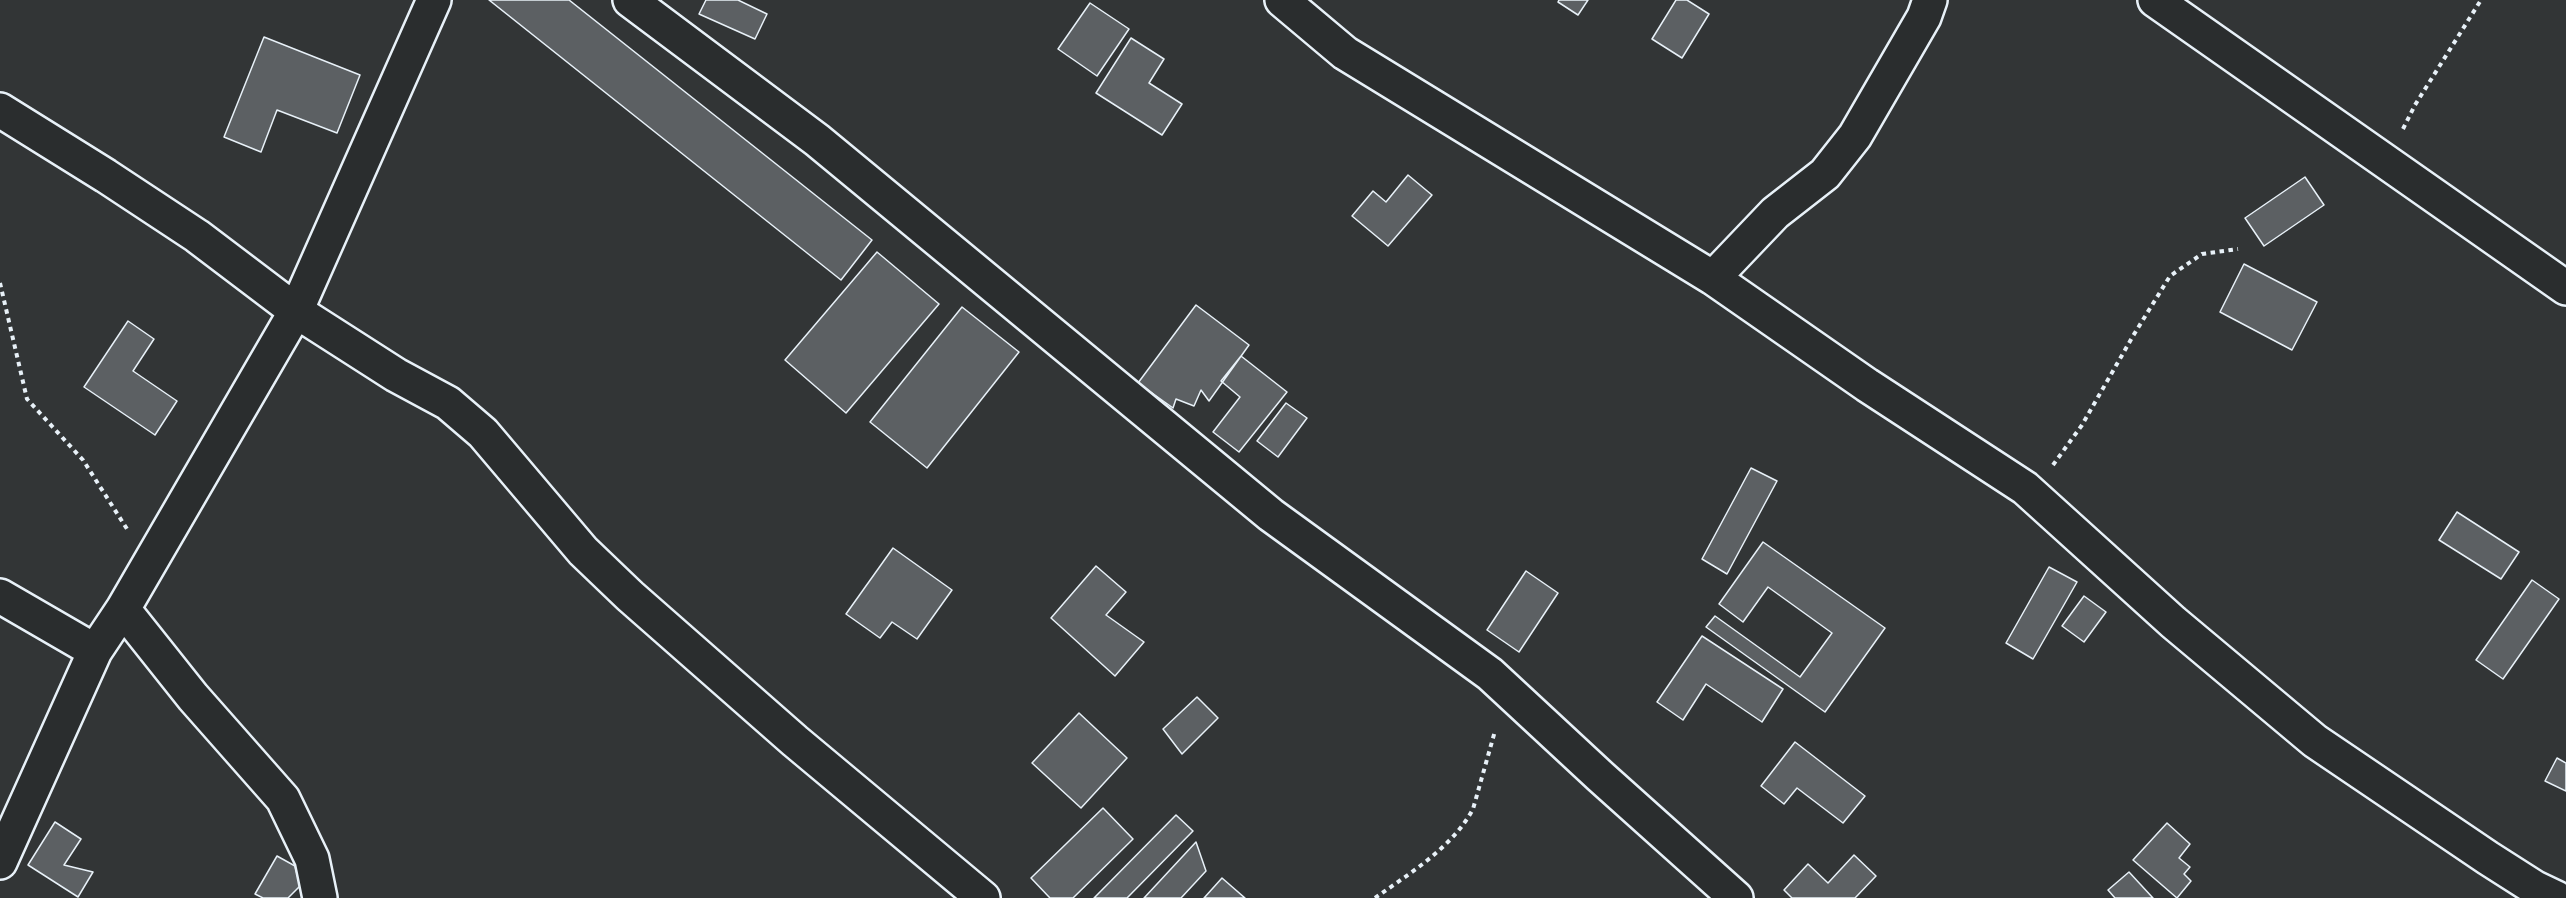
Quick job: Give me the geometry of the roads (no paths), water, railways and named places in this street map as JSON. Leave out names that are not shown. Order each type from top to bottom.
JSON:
[{"type":"street","points":[[0,862],[95,651],[123,609],[296,311],[434,0]]},
{"type":"street","points":[[630,0],[817,140],[1271,515],[1490,674],[1736,898]]},
{"type":"street","points":[[1282,0],[1345,53],[1713,278],[1877,391],[2025,488],[2173,622],[2315,741],[2488,858],[2535,888],[2556,898]]},
{"type":"street","points":[[1713,278],[1775,213],[1825,174],[1855,136],[1924,16],[1930,0]]},
{"type":"street","points":[[2155,0],[2566,288]]},
{"type":"street","points":[[0,110],[197,236],[296,311],[457,411],[483,433],[583,551],[630,596],[795,741],[983,898]]},
{"type":"street","points":[[0,596],[95,651]]},
{"type":"street","points":[[123,609],[193,697],[283,799],[312,859],[320,898]]}]
